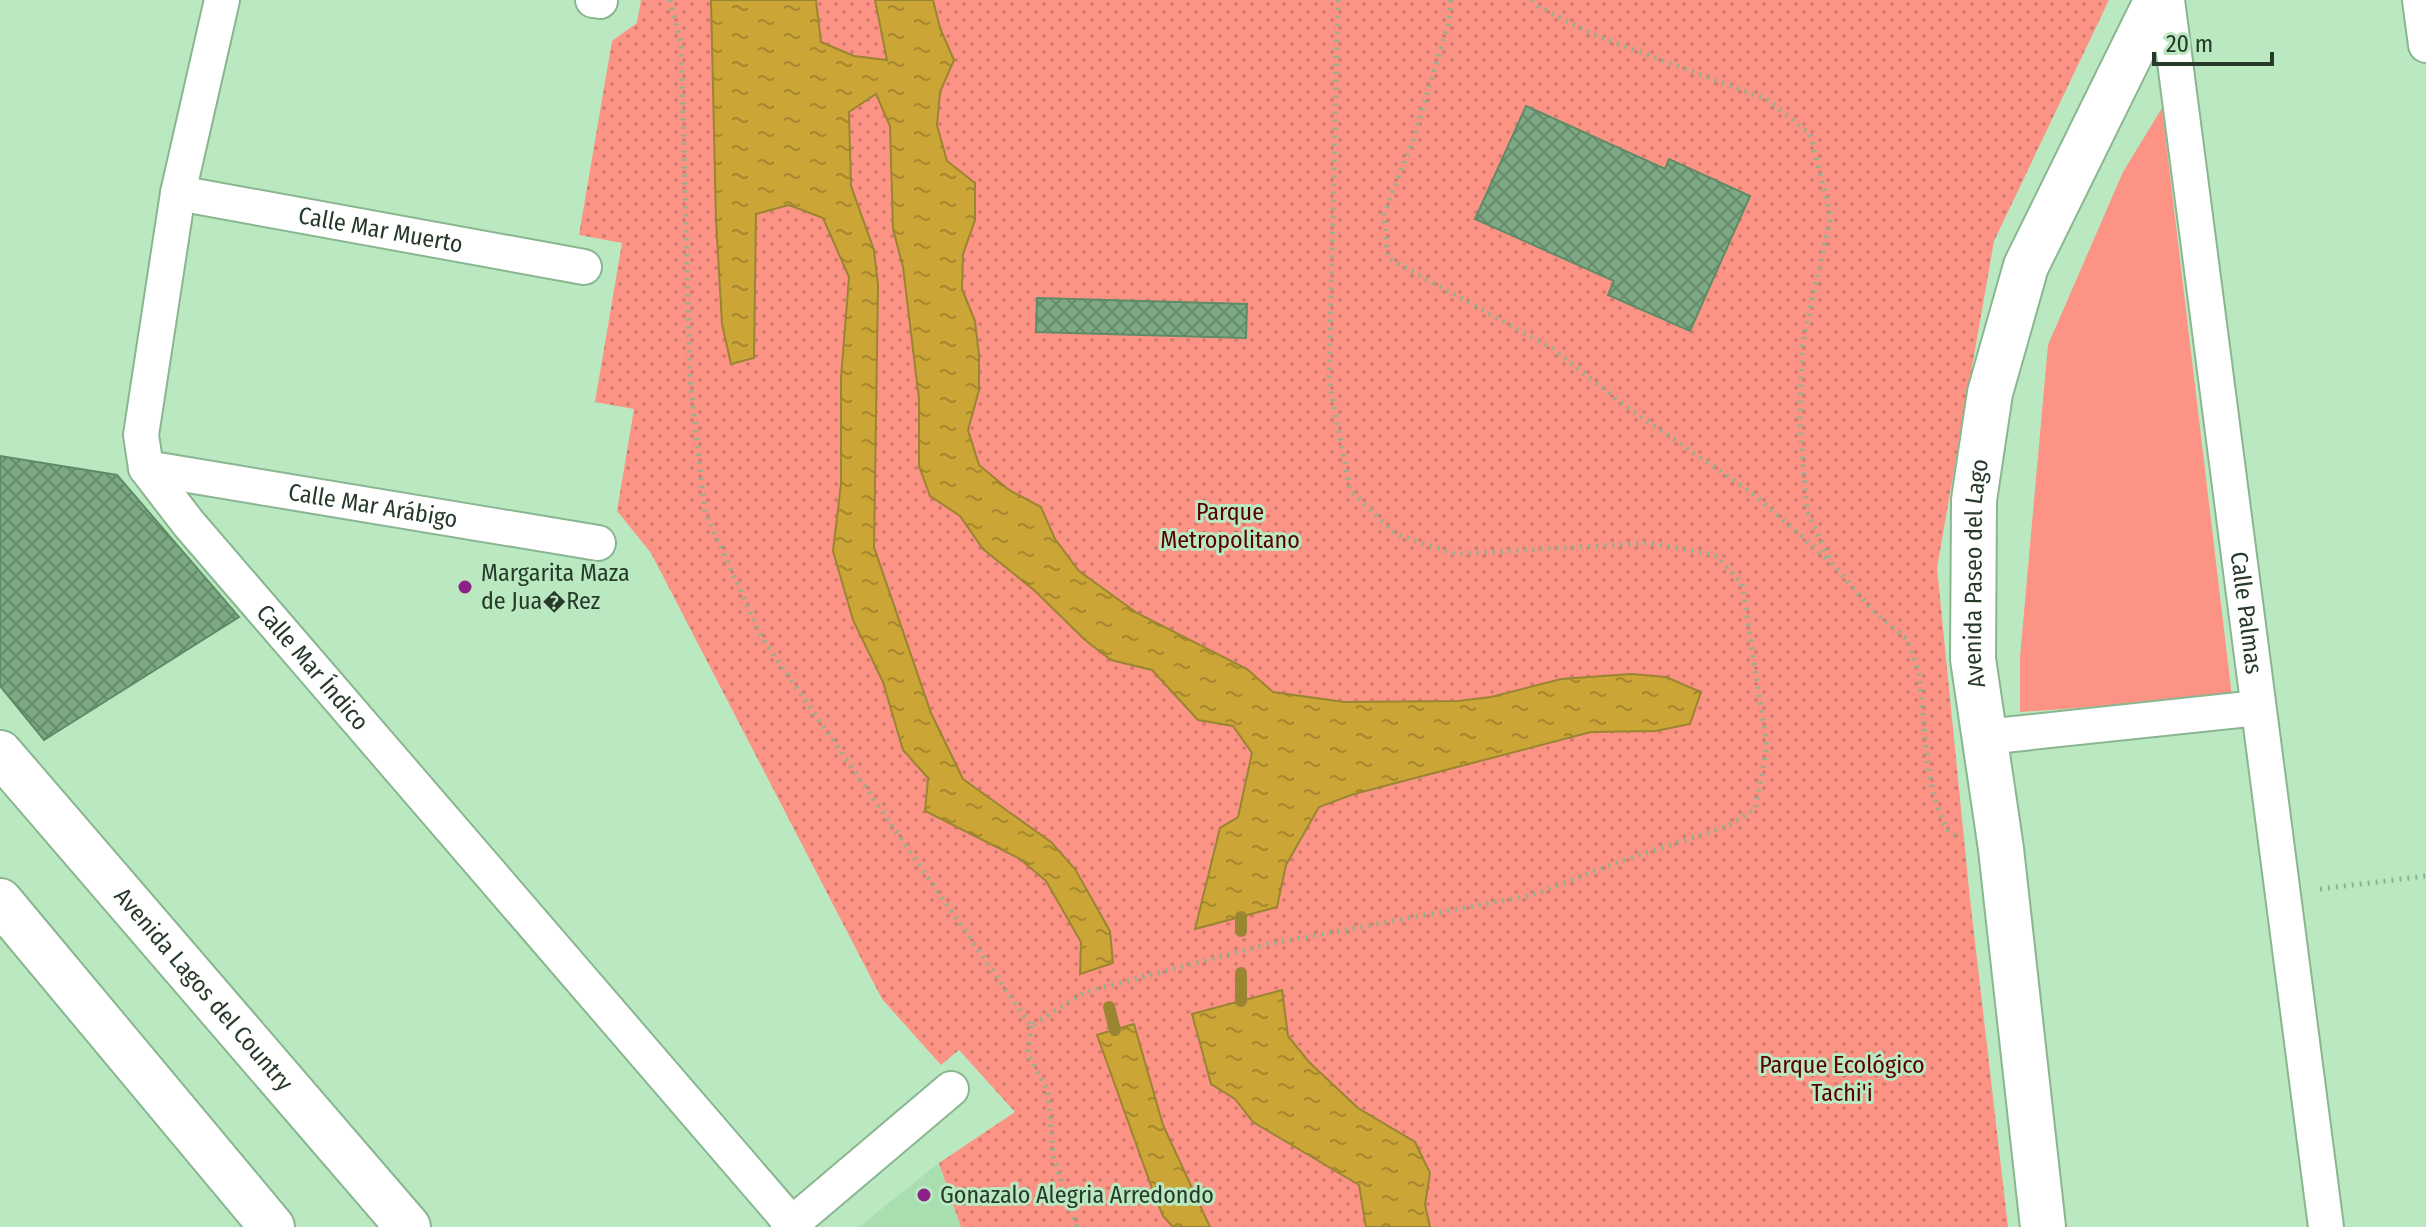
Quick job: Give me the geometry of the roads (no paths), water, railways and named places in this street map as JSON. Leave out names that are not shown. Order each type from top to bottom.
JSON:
[{"type":"main road","name":"Avenida Paseo del Lago","points":[[2043,1227],[2001,849],[1973,659],[1974,500],[1990,393],[2026,266],[2157,0]]},
{"type":"main road","name":"Avenida Lagos del Country","points":[[0,753],[408,1227]]},
{"type":"main road","points":[[0,901],[272,1227]]},
{"type":"street","points":[[146,468],[141,435],[178,193],[222,0]]},
{"type":"street","name":"Calle Palmas","points":[[2167,0],[2326,1227]]},
{"type":"street","points":[[2420,0],[2426,45]]},
{"type":"street","name":"Calle Mar Muerto","points":[[178,193],[584,267]]},
{"type":"street","name":"Calle Mar Arábigo","points":[[146,468],[598,543]]},
{"type":"street","name":"Calle Mar Índico","points":[[146,468],[199,536],[790,1226]]},
{"type":"street","points":[[1985,737],[2258,708]]},
{"type":"street","points":[[790,1226],[951,1089]]},
{"type":"water","points":[[711,0],[816,0],[821,42],[854,56],[887,60],[875,0],[933,0],[940,28],[954,60],[940,92],[937,125],[947,161],[975,183],[975,220],[963,254],[962,289],[975,321],[979,355],[979,390],[968,430],[979,465],[1009,490],[1041,507],[1055,539],[1079,571],[1137,613],[1247,669],[1273,692],[1344,702],[1458,701],[1491,697],[1561,679],[1631,674],[1666,677],[1701,692],[1690,724],[1656,731],[1591,732],[1354,794],[1319,807],[1286,865],[1277,907],[1195,929],[1220,828],[1238,817],[1252,753],[1233,726],[1198,720],[1152,670],[1111,660],[1085,640],[1035,591],[983,549],[960,516],[930,496],[919,466],[919,399],[903,267],[893,229],[890,126],[876,94],[849,112],[851,186],[874,250],[878,285],[874,547],[931,713],[963,779],[1051,842],[1075,869],[1110,931],[1113,963],[1080,974],[1081,942],[1046,881],[1020,859],[925,811],[928,778],[903,750],[883,682],[853,620],[833,551],[841,484],[841,378],[849,277],[823,218],[789,205],[756,214],[754,358],[731,364],[722,324],[716,220]]},
{"type":"water","points":[[1282,990],[1288,1036],[1309,1062],[1358,1108],[1415,1142],[1430,1173],[1425,1205],[1430,1227],[1366,1227],[1359,1185],[1253,1122],[1235,1099],[1211,1084],[1192,1014]]},
{"type":"water","points":[[1134,1024],[1163,1125],[1210,1227],[1173,1227],[1163,1216],[1153,1191],[1097,1035]]},
{"type":"waterway","points":[[1241,917],[1241,931]]},
{"type":"waterway","points":[[1241,973],[1241,1001]]},
{"type":"waterway","points":[[1109,1007],[1115,1030]]},
{"type":"place","name":"Margarita Maza de Jua�Rez","points":[[465,587]]},
{"type":"place","name":"Gonazalo Alegria Arredondo","points":[[924,1195]]},
{"type":"park label","name":"Parque Metropolitano","points":[[1230,526]]},
{"type":"park label","name":"Parque Ecológico Tachi'i","points":[[1842,1079]]}]
